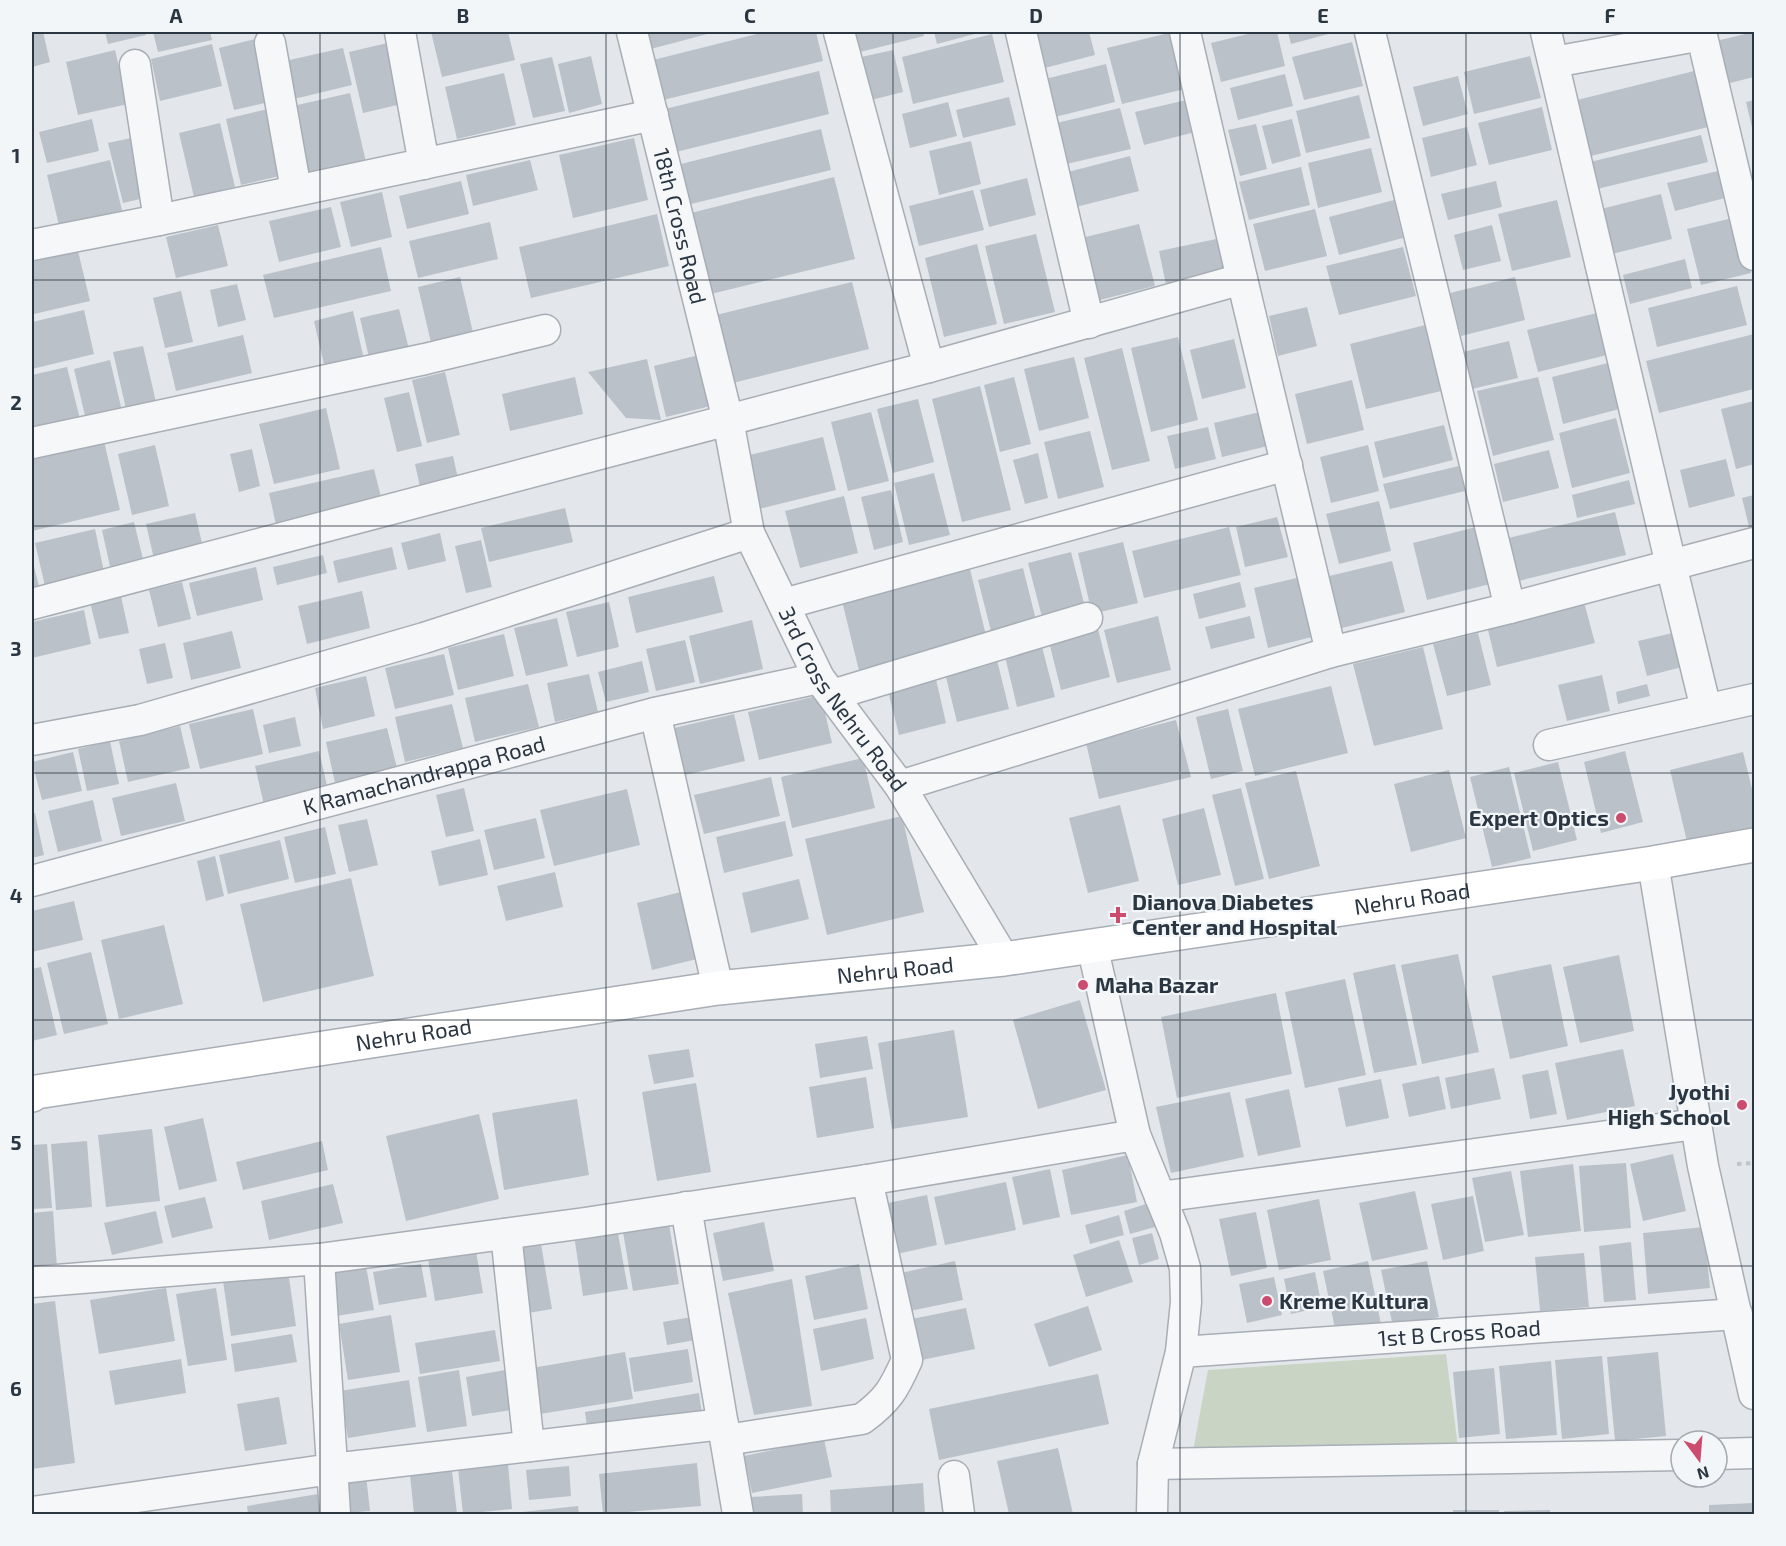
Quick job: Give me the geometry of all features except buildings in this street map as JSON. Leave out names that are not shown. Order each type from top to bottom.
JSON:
[{"type":"main road","name":"Nehru Road","points":[[33,1093],[718,988],[1005,958],[1653,863],[1755,845]]},
{"type":"street","points":[[400,32],[424,164]]},
{"type":"street","name":"18th Cross Road","points":[[632,32],[728,420]]},
{"type":"street","points":[[839,32],[929,367]]},
{"type":"street","points":[[1021,32],[1089,323]]},
{"type":"street","points":[[1185,32],[1331,652]]},
{"type":"street","points":[[1370,32],[1510,608]]},
{"type":"street","points":[[1546,32],[1706,709]]},
{"type":"street","points":[[1554,62],[1701,33],[1755,255]]},
{"type":"street","points":[[270,43],[296,190]]},
{"type":"street","points":[[135,65],[159,220]]},
{"type":"street","points":[[32,245],[652,115]]},
{"type":"street","points":[[32,604],[929,367],[1242,279]]},
{"type":"street","points":[[32,443],[413,362],[545,330]]},
{"type":"street","name":"3rd Cross Nehru Road","points":[[728,420],[749,533],[826,687],[900,786],[1005,958]]},
{"type":"street","points":[[784,604],[1287,465]]},
{"type":"street","points":[[32,741],[140,720],[401,645],[749,533]]},
{"type":"street","points":[[900,786],[1331,652],[1510,608],[1755,543]]},
{"type":"street","name":"K Ramachandrappa Road","points":[[32,881],[655,713],[826,687],[1088,618]]},
{"type":"street","points":[[1549,745],[1755,699]]},
{"type":"street","points":[[655,713],[718,988]]},
{"type":"street","points":[[1653,863],[1703,1166],[1755,1394]]},
{"type":"street","points":[[1092,945],[1135,1135],[1175,1233],[1185,1268],[1186,1302],[1181,1352],[1153,1464],[1152,1515]]},
{"type":"street","points":[[1160,1197],[1696,1124]]},
{"type":"street","points":[[32,1282],[319,1259],[506,1234],[867,1180],[1135,1135]]},
{"type":"street","points":[[32,1512],[94,1509],[332,1469],[529,1446],[724,1432],[861,1419],[879,1407],[895,1388],[907,1360],[867,1180]]},
{"type":"street","points":[[686,1207],[738,1515]]},
{"type":"street","points":[[506,1234],[529,1446]]},
{"type":"street","points":[[319,1259],[335,1515]]},
{"type":"street","name":"1st B Cross Road","points":[[1181,1352],[1737,1314]]},
{"type":"street","points":[[1729,1454],[1755,1453]]},
{"type":"street","points":[[1153,1464],[1669,1455]]},
{"type":"street","points":[[954,1476],[959,1515]]},
{"type":"green space","points":[[1446,1354],[1459,1455],[1193,1451],[1208,1370]]},
{"type":"place","name":"Expert Optics","points":[[1621,818]]},
{"type":"place","name":"Dianova Diabetes Center and Hospital","points":[[1118,915]]},
{"type":"place","name":"Maha Bazar","points":[[1083,985]]},
{"type":"place","name":"Jyothi High School","points":[[1742,1105]]},
{"type":"place","name":"Kreme Kultura","points":[[1267,1301]]}]
